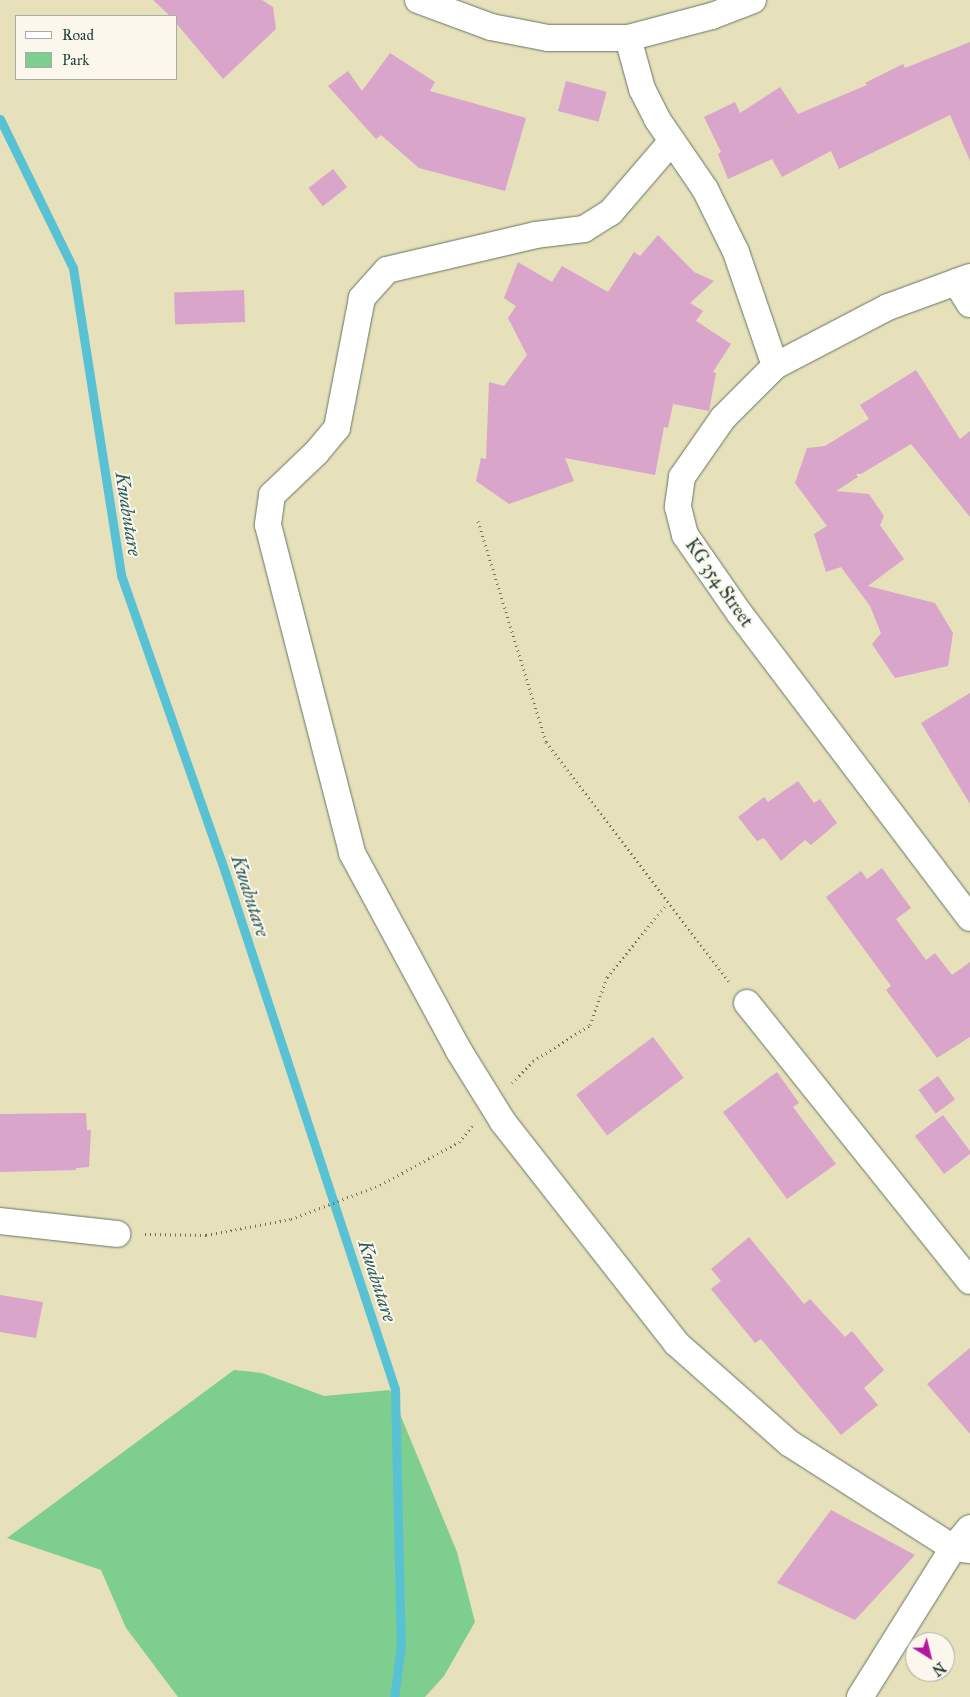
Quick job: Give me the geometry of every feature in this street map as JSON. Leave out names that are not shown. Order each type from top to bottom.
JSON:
[{"type":"street","points":[[418,0],[492,27],[548,38],[628,38],[712,16],[753,0]]},
{"type":"street","points":[[628,38],[642,89],[672,141],[705,189],[736,252],[775,366]]},
{"type":"street","points":[[672,141],[611,212],[584,229],[536,235],[387,270],[362,298],[337,428],[317,452],[272,494],[268,525],[352,853],[459,1051],[492,1103],[676,1343],[789,1443],[961,1549]]},
{"type":"street","points":[[963,279],[970,304]]},
{"type":"street","name":"KG 354 Street","points":[[963,279],[888,307],[775,366],[724,418],[682,477],[678,507],[685,536],[740,614],[970,918]]},
{"type":"street","points":[[747,1003],[970,1281]]},
{"type":"street","points":[[0,1221],[117,1234]]},
{"type":"street","points":[[860,1697],[961,1549],[970,1528]]},
{"type":"path","points":[[478,521],[546,742],[667,904],[747,1003]]},
{"type":"path","points":[[117,1234],[206,1236],[290,1219],[380,1185],[459,1142],[492,1103],[533,1061],[590,1024],[607,977],[667,904]]},
{"type":"green space","points":[[234,1370],[262,1373],[324,1396],[390,1390],[457,1552],[475,1622],[444,1676],[425,1697],[178,1697],[126,1628],[101,1570],[7,1538]]},
{"type":"building","points":[[153,0],[262,0],[273,7],[276,29],[223,79],[178,25],[178,15],[169,15]]},
{"type":"building","points":[[970,42],[970,161],[950,115],[839,169],[831,151],[782,177],[772,159],[728,179],[718,154],[721,152],[704,117],[735,102],[740,113],[780,87],[798,114],[867,85],[865,83],[903,64],[905,68]]},
{"type":"building","points":[[390,53],[435,82],[430,91],[526,118],[505,191],[419,168],[381,135],[376,139],[328,86],[348,71],[362,91]]},
{"type":"building","points":[[566,81],[607,92],[599,122],[558,111]]},
{"type":"building","points":[[333,169],[347,187],[323,206],[309,188]]},
{"type":"building","points":[[658,235],[694,272],[714,281],[690,303],[703,311],[696,321],[731,344],[713,372],[716,373],[709,411],[673,404],[668,428],[664,427],[655,475],[565,458],[574,481],[509,504],[476,481],[481,458],[486,459],[489,382],[504,386],[527,355],[508,318],[516,306],[504,298],[518,262],[552,282],[562,266],[608,292],[634,252],[640,256]]},
{"type":"building","points":[[244,290],[245,322],[175,324],[174,292]]},
{"type":"building","points":[[916,370],[960,439],[970,431],[970,517],[911,444],[861,474],[856,474],[858,477],[836,491],[869,494],[884,516],[880,525],[904,559],[868,586],[935,603],[953,633],[948,666],[895,678],[872,644],[881,633],[870,606],[841,567],[826,572],[814,534],[827,526],[795,483],[807,448],[825,446],[869,419],[860,405]]},
{"type":"building","points":[[970,693],[970,804],[921,723]]},
{"type":"building","points":[[798,781],[814,803],[820,799],[837,823],[811,845],[805,840],[781,861],[764,838],[757,841],[738,817],[764,797],[768,802]]},
{"type":"building","points":[[882,868],[911,908],[896,919],[926,960],[935,953],[952,975],[970,962],[970,1037],[937,1058],[886,990],[891,986],[826,897],[861,871],[867,879]]},
{"type":"building","points":[[653,1037],[684,1078],[607,1136],[576,1095]]},
{"type":"building","points":[[777,1072],[799,1103],[793,1107],[836,1164],[787,1199],[723,1112]]},
{"type":"building","points":[[938,1076],[955,1099],[936,1114],[919,1090]]},
{"type":"building","points":[[86,1113],[87,1130],[91,1130],[89,1167],[76,1168],[76,1170],[0,1172],[0,1114]]},
{"type":"building","points":[[943,1115],[970,1151],[970,1154],[944,1174],[915,1136]]},
{"type":"building","points":[[749,1237],[804,1304],[810,1299],[845,1337],[852,1331],[884,1370],[864,1388],[878,1405],[841,1435],[761,1339],[755,1343],[711,1289],[721,1281],[711,1269]]},
{"type":"building","points":[[0,1295],[43,1302],[36,1338],[0,1332]]},
{"type":"building","points":[[970,1348],[970,1434],[927,1384]]},
{"type":"building","points":[[831,1510],[915,1555],[855,1620],[777,1583]]},
{"type":"waterway","name":"Kwabutare","points":[[0,119],[73,268],[121,575],[225,872],[395,1389],[401,1646],[394,1697]]}]
